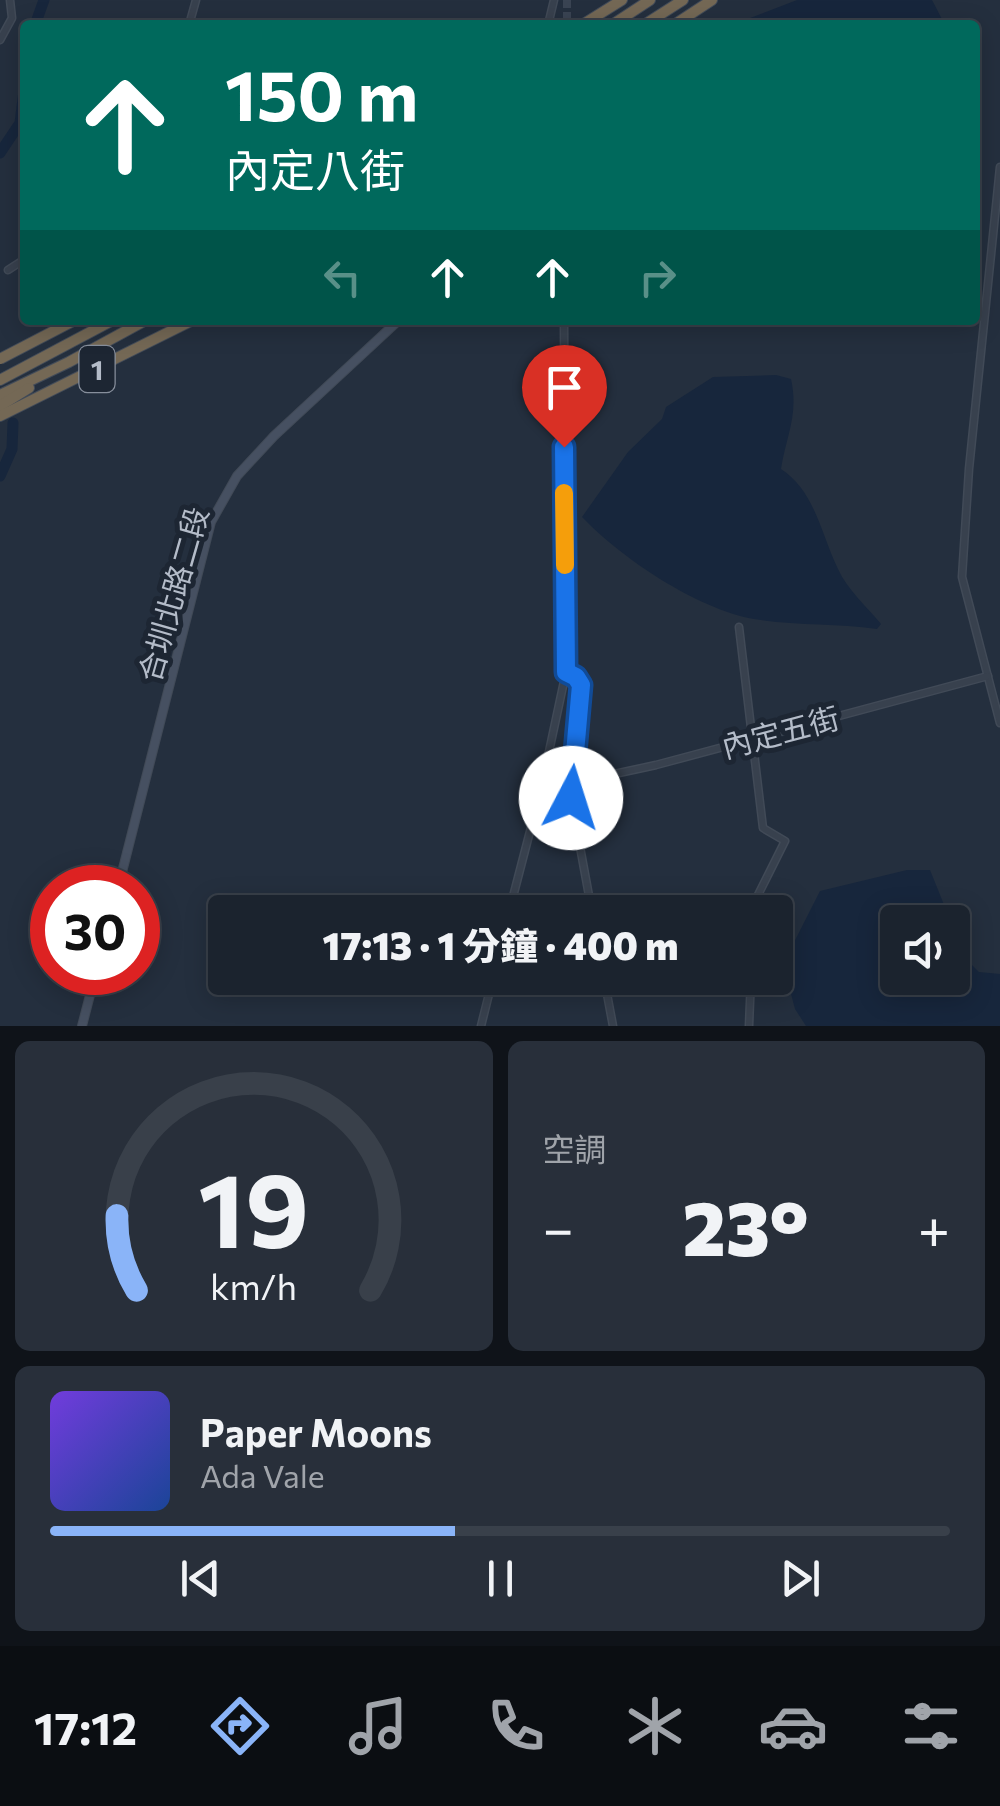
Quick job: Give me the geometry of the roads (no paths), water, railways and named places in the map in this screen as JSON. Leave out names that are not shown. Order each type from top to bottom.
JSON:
[{"type":"highway","points":[[590,20],[622,0]]},
{"type":"highway","points":[[620,20],[650,0]]},
{"type":"highway","points":[[652,20],[683,0]]},
{"type":"highway","points":[[682,20],[712,0]]},
{"type":"highway","name":"1","points":[[0,359],[65,325]]},
{"type":"highway","name":"1","points":[[1,379],[104,325]]},
{"type":"highway","name":"1","points":[[0,395],[137,325]]},
{"type":"highway","name":"1","points":[[0,416],[182,325]]},
{"type":"highway","points":[[0,406],[69,362]]},
{"type":"street","points":[[0,40],[12,18],[10,0]]},
{"type":"street","points":[[1000,167],[962,573],[1000,722]]},
{"type":"street","points":[[8,270],[20,263]]},
{"type":"street","points":[[0,359],[73,325]]},
{"type":"street","name":"合圳北路二段","points":[[124,865],[211,522],[236,476],[394,325]]},
{"type":"street","points":[[513,895],[566,672],[564,325]]},
{"type":"street","points":[[739,628],[763,828],[784,841],[759,895]]},
{"type":"street","points":[[566,672],[581,685],[571,798],[589,895]]},
{"type":"street","name":"內定五街","points":[[572,775],[591,779],[988,676]]},
{"type":"street","points":[[82,1026],[90,995]]},
{"type":"street","points":[[481,1026],[489,995]]},
{"type":"street","points":[[607,995],[613,1026]]},
{"type":"street","points":[[749,1026],[750,995]]},
{"type":"water","points":[[797,0],[932,0],[942,20],[745,20]]},
{"type":"water","points":[[776,375],[791,379],[793,392],[793,415],[781,469],[802,489],[842,576],[881,624],[877,629],[754,619],[709,605],[639,565],[582,517],[628,452],[662,419],[666,407],[713,377]]},
{"type":"water","points":[[907,870],[930,870],[944,905],[880,905],[880,995],[970,995],[970,963],[979,972],[1000,974],[1000,1026],[806,1026],[791,995],[793,944],[820,891]]},
{"type":"waterway","points":[[37,20],[44,0]]},
{"type":"waterway","points":[[0,153],[20,123]]},
{"type":"waterway","points":[[0,476],[12,449],[13,423]]},
{"type":"tunnel","points":[[567,0],[567,20]]}]
